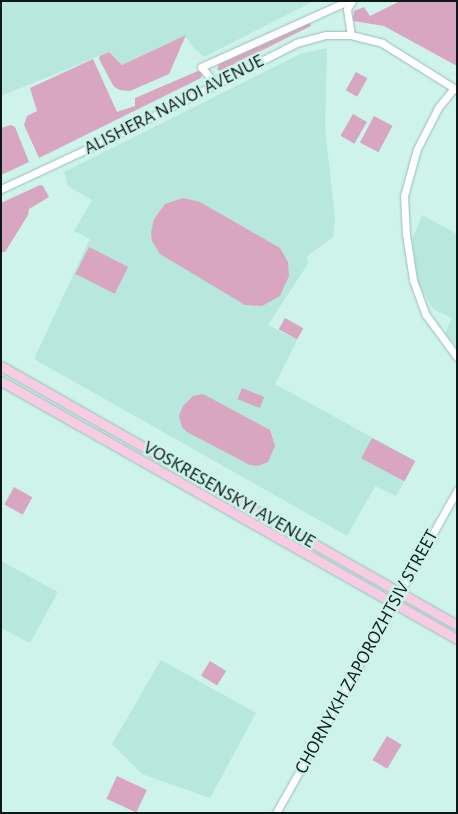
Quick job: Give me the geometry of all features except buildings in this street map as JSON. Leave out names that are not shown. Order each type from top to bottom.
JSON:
[{"type":"main road","name":"VOSKRESENSKYI AVENUE","points":[[1,366],[457,625]]},
{"type":"main road","name":"VOSKRESENSKYI AVENUE","points":[[1,380],[457,639]]},
{"type":"street","points":[[215,84],[201,67],[348,1]]},
{"type":"street","points":[[351,35],[347,9],[352,1]]},
{"type":"street","name":"ALISHERA NAVOI AVENUE","points":[[1,189],[102,142],[296,43],[326,34],[351,35],[382,44],[455,89]]},
{"type":"street","points":[[455,89],[438,108],[417,149],[404,196],[406,234],[413,280],[426,315],[457,356]]},
{"type":"street","name":"CHORNYKH ZAPOROZHTSIV STREET","points":[[276,813],[457,490]]},
{"type":"shaded area","points":[[1,1],[314,1],[204,57],[185,36],[122,65],[109,52],[1,96]]},
{"type":"shaded area","points":[[400,1],[457,1],[457,66],[384,26],[353,21],[354,11],[364,7],[370,16]]},
{"type":"shaded area","points":[[310,23],[311,26],[220,71],[217,69],[219,64]]},
{"type":"shaded area","points":[[186,35],[169,74],[130,91],[114,87],[99,59],[100,56],[109,52],[122,65]]},
{"type":"shaded area","points":[[327,48],[325,128],[335,218],[333,237],[306,257],[309,262],[268,325],[297,340],[275,384],[415,461],[396,496],[375,486],[347,536],[34,359],[90,239],[74,231],[92,200],[68,186],[64,172],[300,54]]},
{"type":"shaded area","points":[[93,59],[117,112],[135,106],[135,98],[198,71],[202,73],[201,78],[39,158],[24,125],[27,116],[37,111],[30,88]]},
{"type":"shaded area","points":[[356,72],[367,78],[357,97],[346,90]]},
{"type":"shaded area","points":[[353,114],[367,122],[354,144],[340,136]]},
{"type":"shaded area","points":[[374,116],[393,126],[378,152],[360,142]]},
{"type":"shaded area","points":[[11,125],[15,127],[29,162],[1,175],[1,128]]},
{"type":"shaded area","points":[[40,185],[43,186],[49,197],[29,209],[28,215],[5,252],[1,252],[1,203]]},
{"type":"shaded area","points":[[183,198],[200,202],[280,248],[288,262],[289,276],[280,296],[262,306],[245,305],[160,254],[152,241],[151,233],[154,219],[165,204]]},
{"type":"shaded area","points":[[422,215],[457,234],[457,347],[445,334],[452,318],[433,309],[418,283],[412,240]]},
{"type":"shaded area","points":[[89,247],[128,267],[115,294],[75,274]]},
{"type":"shaded area","points":[[285,318],[303,328],[297,340],[279,329]]},
{"type":"shaded area","points":[[242,388],[264,397],[260,408],[238,399]]},
{"type":"shaded area","points":[[203,394],[270,430],[275,446],[268,462],[258,466],[250,465],[187,432],[182,427],[179,416],[183,406],[193,396]]},
{"type":"shaded area","points":[[372,438],[415,461],[404,481],[361,458]]},
{"type":"shaded area","points":[[14,487],[32,497],[23,515],[4,504]]},
{"type":"shaded area","points":[[1,561],[58,592],[30,643],[1,628]]},
{"type":"shaded area","points":[[161,660],[256,713],[210,798],[142,774],[112,744]]},
{"type":"shaded area","points":[[210,661],[226,671],[217,685],[201,675]]},
{"type":"shaded area","points":[[387,736],[402,745],[387,769],[373,760]]},
{"type":"shaded area","points":[[117,776],[147,790],[136,813],[106,799]]}]
